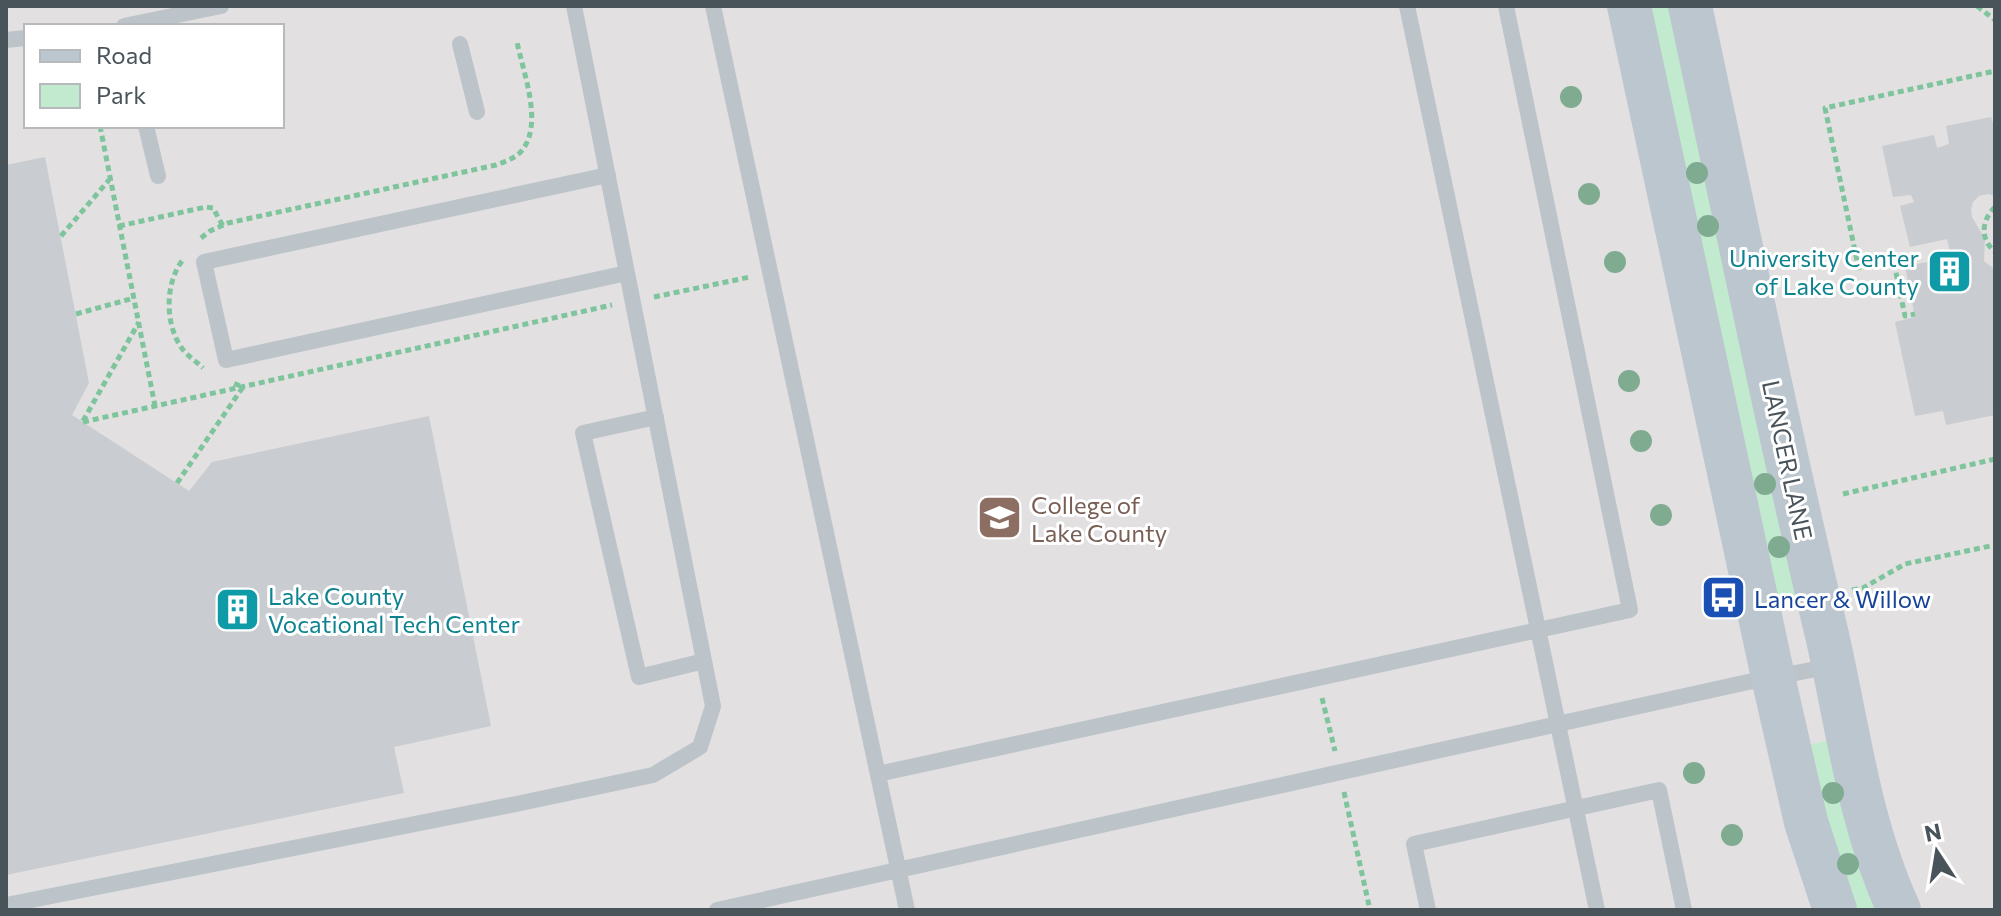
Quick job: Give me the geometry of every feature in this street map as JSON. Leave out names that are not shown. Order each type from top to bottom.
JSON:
[{"type":"street","points":[[1629,6],[1806,822],[1835,910]]},
{"type":"street","name":"LANCER LANE","points":[[1690,6],[1856,778],[1869,830],[1899,910]]},
{"type":"lane","points":[[134,24],[221,6]]},
{"type":"lane","points":[[6,905],[653,775],[700,747],[713,706],[574,6]]},
{"type":"lane","points":[[713,6],[907,910]]},
{"type":"lane","points":[[1407,6],[1597,910]]},
{"type":"lane","points":[[878,774],[1630,610],[1506,6]]},
{"type":"lane","points":[[460,44],[477,112]]},
{"type":"lane","points":[[146,128],[158,176]]},
{"type":"lane","points":[[608,175],[204,262],[226,360],[627,273]]},
{"type":"lane","points":[[656,417],[583,433],[639,677],[704,661]]},
{"type":"lane","points":[[717,910],[1834,665]]},
{"type":"lane","points":[[1428,910],[1414,844],[1659,790],[1684,910]]},
{"type":"path","points":[[1980,6],[1995,20]]},
{"type":"path","points":[[1859,270],[1825,108],[1995,71]]},
{"type":"path","points":[[100,128],[155,406]]},
{"type":"path","points":[[61,236],[110,179]]},
{"type":"path","points":[[119,226],[206,207],[213,208],[223,226]]},
{"type":"path","points":[[1995,207],[1984,221],[1983,230],[1985,239],[1995,252]]},
{"type":"path","points":[[1894,263],[1905,316],[1915,314]]},
{"type":"path","points":[[139,322],[83,422],[770,273]]},
{"type":"path","points":[[76,314],[134,298]]},
{"type":"path","points":[[177,483],[243,387]]},
{"type":"path","points":[[1843,494],[1995,459]]},
{"type":"path","points":[[1818,599],[1863,588],[1905,564],[1995,545]]},
{"type":"shaded area","name":"College of Lake County","points":[[6,6],[1995,6],[1995,910],[6,910]]},
{"type":"green space","points":[[1647,6],[1672,6],[1800,597],[1774,601]]},
{"type":"green space","points":[[1830,740],[1879,910],[1853,910],[1844,888],[1808,745]]},
{"type":"building","name":"University Center of Lake County","points":[[1991,117],[1995,129],[1995,196],[1979,196],[1971,210],[1985,239],[1984,261],[1995,274],[1995,415],[1946,425],[1943,411],[1915,416],[1895,322],[1915,317],[1905,266],[1951,258],[1950,252],[1947,239],[1910,247],[1900,206],[1914,202],[1911,195],[1893,197],[1882,146],[1934,135],[1937,148],[1949,144],[1946,126]]},
{"type":"building","name":"Lake County Vocational Tech Center","points":[[45,157],[89,383],[72,415],[189,491],[212,462],[429,416],[491,726],[394,747],[404,793],[6,875],[6,165]]},
{"type":"place","name":"University Center of Lake County","points":[[1950,271]]},
{"type":"place","name":"College of Lake County","points":[[1000,518]]},
{"type":"place","name":"Lancer & Willow","points":[[1723,598]]},
{"type":"place","name":"Lake County Vocational Tech Center","points":[[237,609]]}]
